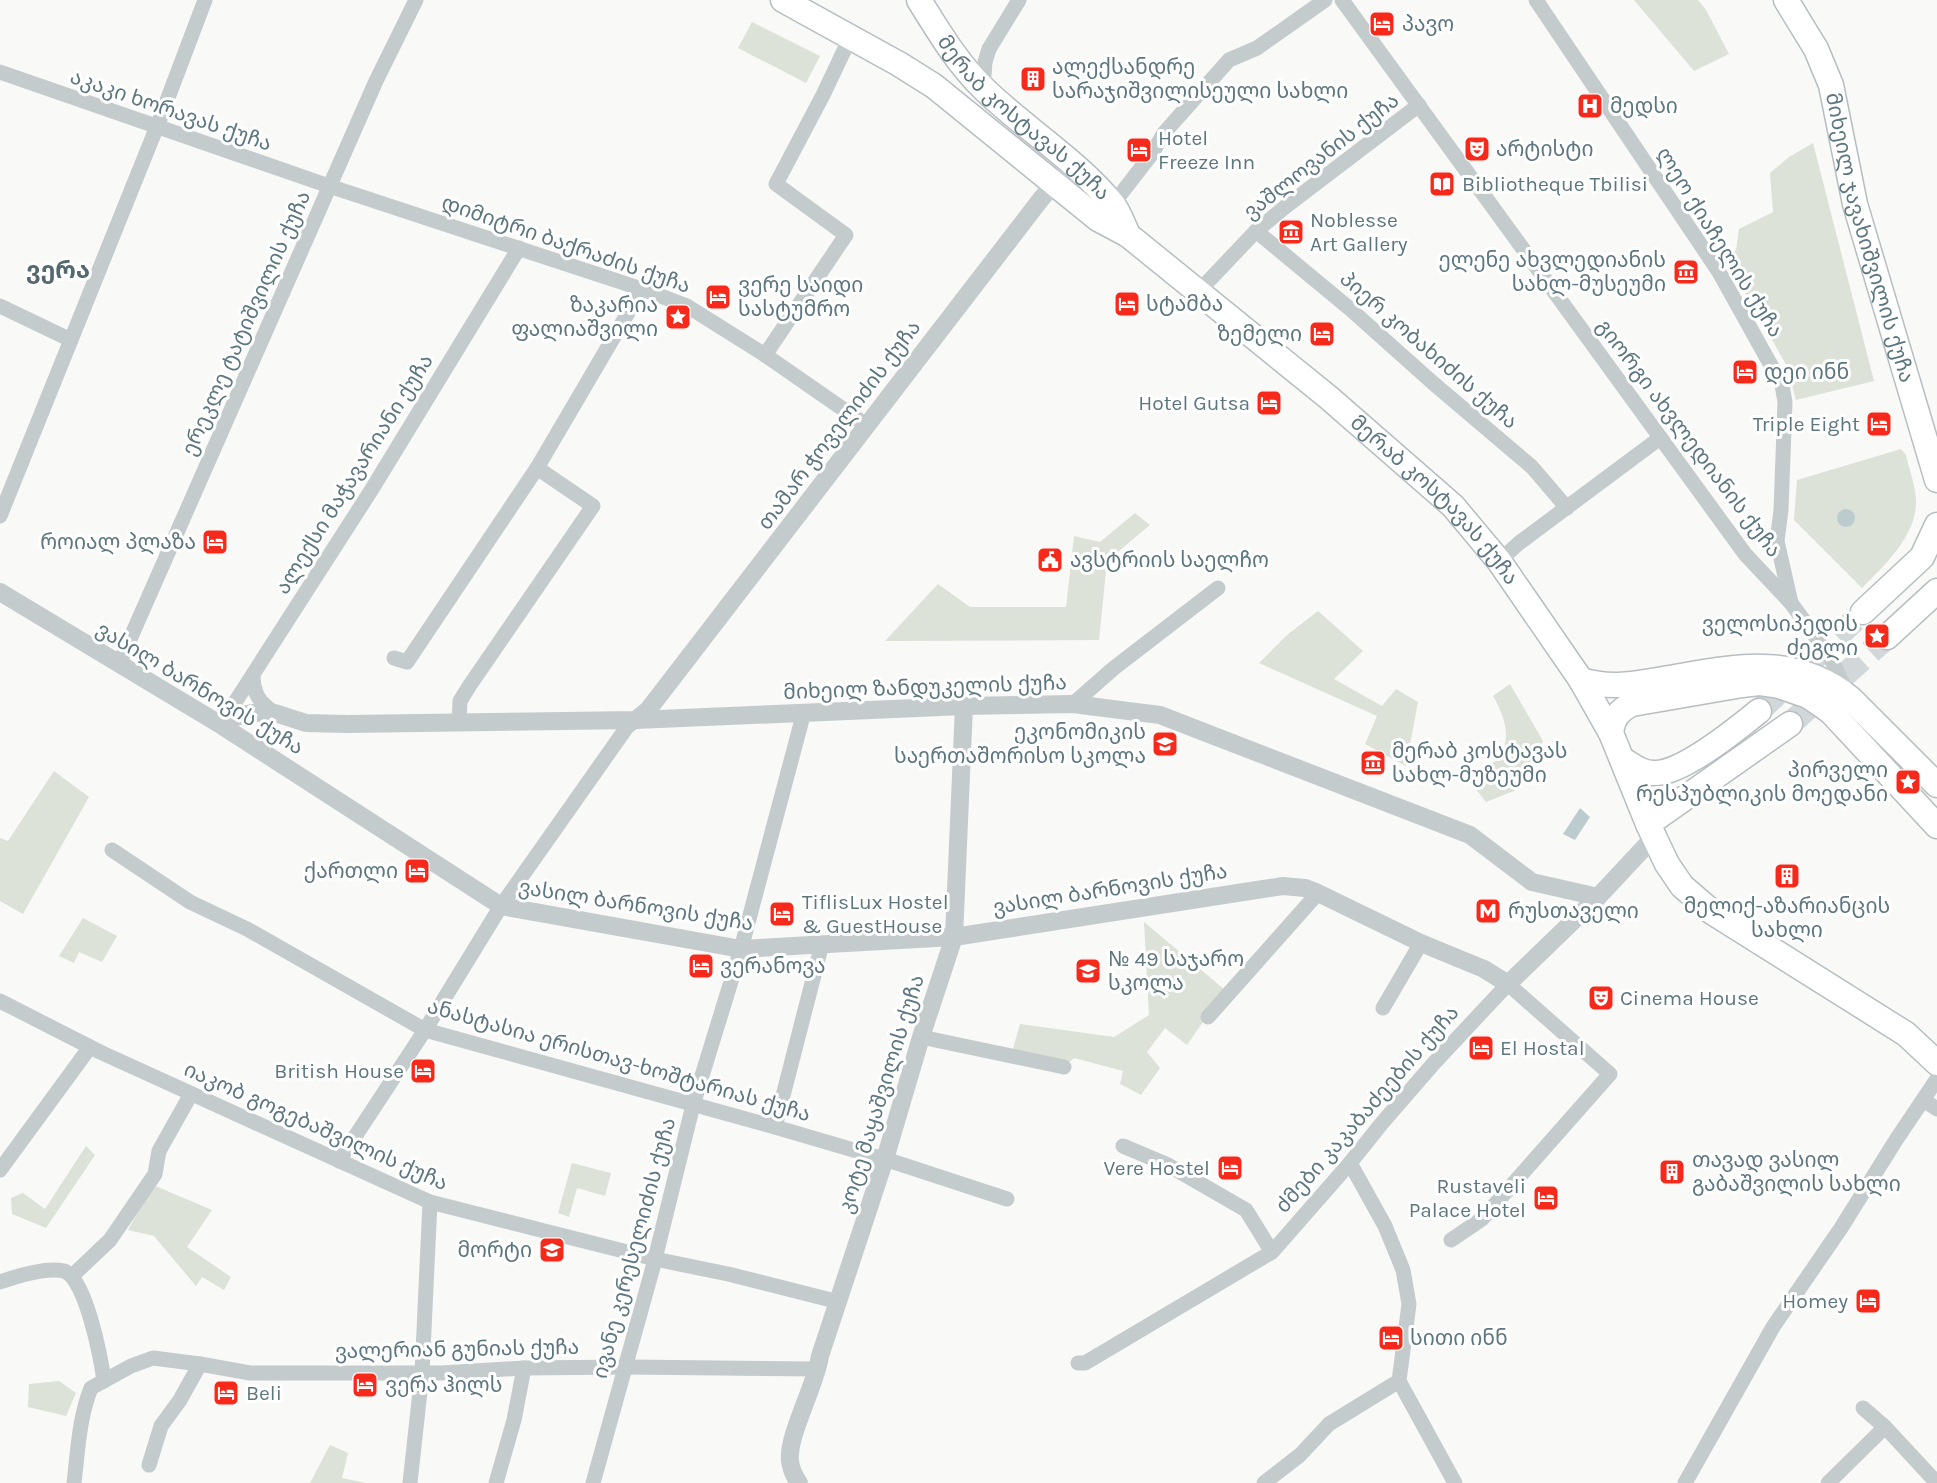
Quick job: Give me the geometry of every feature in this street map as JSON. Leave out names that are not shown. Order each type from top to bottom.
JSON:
[{"type":"main road","name":"მერაბ კოსტავას ქუჩა","points":[[783,0],[919,75],[954,100],[1098,219],[1128,235],[1199,291],[1328,396],[1453,506],[1499,561],[1581,680],[1611,733],[1651,830],[1674,875],[1697,900],[1906,1034]]},
{"type":"main road","name":"მერაბ კოსტავას ქუჩა","points":[[920,0],[954,56],[983,89],[1085,176],[1113,204],[1128,235]]},
{"type":"main road","name":"მიხეილ ჯავახიშვილის ქუჩა","points":[[1786,0],[1816,49],[1831,85],[1855,204],[1937,480]]},
{"type":"main road","points":[[1937,525],[1932,553],[1864,611],[1877,609],[1886,618],[1889,623],[1888,637],[1937,591]]},
{"type":"main road","points":[[1581,680],[1622,686],[1739,668],[1777,667],[1809,673],[1838,688],[1851,699],[1937,785]]},
{"type":"main road","points":[[1611,733],[1612,722],[1617,715],[1623,708],[1632,704],[1742,685],[1779,686],[1808,696],[1831,712],[1937,826]]},
{"type":"main road","points":[[1622,759],[1646,772],[1669,771],[1715,743],[1759,711]]},
{"type":"main road","points":[[1651,830],[1790,723]]},
{"type":"main road","points":[[1906,1034],[1937,1044]]},
{"type":"main road","points":[[1906,1034],[1937,1063]]},
{"type":"street","points":[[0,516],[205,0]]},
{"type":"street","name":"ერეკლე ტატიშვილის ქუჩა","points":[[118,664],[376,81],[416,0]]},
{"type":"street","points":[[983,89],[985,62],[989,49],[1019,0]]},
{"type":"street","points":[[1113,204],[1151,155],[1164,133],[1229,60],[1257,48],[1325,0]]},
{"type":"street","name":"გიორგი ახვლედიანის ქუჩა","points":[[1342,0],[1744,554],[1791,603],[1828,655],[1851,699]]},
{"type":"street","name":"ლეო ქიაჩელის ქუჩა","points":[[1536,0],[1719,272],[1782,385],[1785,402],[1778,541],[1791,603]]},
{"type":"street","points":[[765,355],[846,235],[776,183],[823,95],[850,38]]},
{"type":"street","name":"აკაკი ხორავას ქუჩა","points":[[0,72],[156,128],[329,186]]},
{"type":"street","name":"ვაშლოვანის ქუჩა","points":[[1199,291],[1256,231],[1419,105]]},
{"type":"street","points":[[1055,182],[1068,175],[1085,176]]},
{"type":"street","name":"თამარ ჭოველიძის ქუჩა","points":[[636,720],[648,710],[1055,182]]},
{"type":"street","name":"დიმიტრი ბაქრაძის ქუჩა","points":[[329,186],[642,289],[687,306],[765,355],[866,425]]},
{"type":"street","name":"პიერ კობახიძის ქუჩა","points":[[1256,231],[1349,308],[1532,467],[1567,508]]},
{"type":"street","name":"ალექსი მაჭავარიანი ქუჩა","points":[[220,722],[253,675],[372,489],[519,248]]},
{"type":"street","points":[[394,658],[407,662],[537,468],[642,289]]},
{"type":"street","points":[[0,306],[71,340]]},
{"type":"street","points":[[1499,561],[1519,543],[1660,438]]},
{"type":"street","points":[[459,721],[460,701],[593,506],[537,468]]},
{"type":"street","points":[[1072,704],[1118,665],[1218,588]]},
{"type":"street","name":"ვასილ ბარნოვის ქუჩა","points":[[0,592],[118,664],[220,722],[501,906],[741,949],[954,937],[1283,886],[1305,888],[1318,893],[1421,943],[1484,969],[1508,984]]},
{"type":"street","points":[[253,675],[255,694],[262,704],[275,713]]},
{"type":"street","name":"მიხეილ ზანდუკელის ქუჩა","points":[[220,722],[252,713],[275,713],[315,724],[636,720],[964,706],[1072,704],[1160,715],[1470,835],[1532,882],[1598,897]]},
{"type":"street","name":"კოტე მაყაშვილის ქუჩა","points":[[799,1483],[794,1476],[790,1459],[795,1435],[818,1369],[820,1356],[885,1159],[921,1037],[954,937],[964,706]]},
{"type":"street","name":"ივანე კერესელიძის ქუჩა","points":[[593,1483],[655,1259],[693,1105],[741,949],[804,712]]},
{"type":"street","points":[[339,1161],[425,1030],[501,906],[627,727],[636,720]]},
{"type":"street","name":"ძმები კაკაბაძეების ქუჩა","points":[[1078,1362],[1085,1362],[1272,1252],[1426,1072],[1508,984],[1598,897],[1651,830]]},
{"type":"street","name":"ანასტასია ერისთავ-ხოშტარიას ქუჩა","points":[[112,850],[190,902],[247,929],[425,1030],[775,1127],[885,1159],[1007,1199]]},
{"type":"street","points":[[1208,1017],[1318,893]]},
{"type":"street","points":[[1383,1008],[1421,943]]},
{"type":"street","points":[[775,1127],[822,944]]},
{"type":"street","points":[[1450,1240],[1482,1219],[1610,1074],[1508,984]]},
{"type":"street","name":"იაკობ გოგებაშვილის ქუჩა","points":[[0,1001],[90,1047],[430,1202],[655,1259],[839,1302]]},
{"type":"street","points":[[921,1037],[1064,1067]]},
{"type":"street","points":[[0,1170],[90,1047]]},
{"type":"street","points":[[1685,1483],[1773,1327],[1841,1228],[1937,1079]]},
{"type":"street","points":[[72,1276],[110,1240],[155,1174],[159,1151],[191,1094]]},
{"type":"street","points":[[1923,1100],[1937,1109]]},
{"type":"street","points":[[1123,1146],[1168,1165],[1246,1210],[1272,1252]]},
{"type":"street","points":[[1350,1163],[1385,1226],[1403,1270],[1409,1304],[1400,1382],[1455,1483]]},
{"type":"street","points":[[410,1483],[422,1372],[430,1202]]},
{"type":"street","points":[[0,1282],[55,1270],[72,1276],[81,1288],[101,1361],[104,1381]]},
{"type":"street","name":"ვალერიან გუნიას ქუჩა","points":[[74,1483],[80,1427],[84,1406],[91,1388],[131,1366],[153,1358],[250,1373],[626,1367],[818,1369]]},
{"type":"street","points":[[149,1465],[161,1426],[180,1400],[200,1364]]},
{"type":"street","points":[[496,1483],[514,1420],[524,1368]]},
{"type":"street","points":[[1264,1483],[1300,1455],[1329,1424],[1400,1382]]},
{"type":"street","points":[[1863,1408],[1885,1427],[1937,1482]]},
{"type":"street","points":[[1828,1483],[1885,1427]]},
{"type":"shaded area","points":[[1634,0],[1698,0],[1706,10],[1729,54],[1694,71]]},
{"type":"shaded area","points":[[752,22],[820,56],[806,83],[738,48]]},
{"type":"shaded area","points":[[1813,143],[1874,381],[1796,400],[1787,366],[1727,262],[1736,250],[1739,229],[1773,212],[1770,173],[1789,157]]},
{"type":"shaded area","points":[[1901,449],[1906,455],[1914,484],[1915,514],[1898,549],[1862,588],[1794,520],[1797,480]]},
{"type":"shaded area","points":[[1842,509],[1850,509],[1855,514],[1853,525],[1842,527],[1837,522],[1837,514]]},
{"type":"shaded area","points":[[1135,513],[1150,525],[1107,561],[1099,640],[885,641],[938,584],[970,607],[1066,607],[1074,536],[1100,542]]},
{"type":"shaded area","points":[[1318,611],[1363,651],[1334,679],[1382,706],[1396,689],[1418,702],[1406,766],[1365,744],[1377,716],[1259,663],[1287,635]]},
{"type":"shaded area","points":[[1510,684],[1543,741],[1537,759],[1514,791],[1486,802],[1466,777],[1492,764],[1505,745],[1504,722],[1493,696]]},
{"type":"shaded area","points":[[54,771],[89,797],[23,914],[0,901],[0,838],[8,841]]},
{"type":"shaded area","points":[[1580,808],[1590,817],[1575,840],[1563,834]]},
{"type":"shaded area","points":[[83,918],[117,936],[102,962],[79,952],[74,963],[59,956]]},
{"type":"shaded area","points":[[1144,922],[1225,990],[1187,1045],[1165,1028],[1147,1052],[1160,1068],[1141,1095],[1120,1084],[1123,1071],[1074,1058],[1067,1064],[1012,1052],[1020,1024],[1114,1037],[1149,1015]]},
{"type":"shaded area","points":[[86,1146],[95,1155],[46,1228],[12,1214],[11,1198],[23,1193],[45,1209]]},
{"type":"shaded area","points":[[572,1163],[611,1173],[605,1196],[577,1188],[569,1217],[558,1213]]},
{"type":"shaded area","points":[[153,1185],[212,1210],[187,1247],[231,1277],[224,1290],[202,1277],[196,1286],[154,1236],[128,1230]]},
{"type":"shaded area","points":[[59,1381],[76,1393],[66,1416],[28,1407],[29,1384]]},
{"type":"shaded area","points":[[330,1445],[348,1453],[342,1478],[366,1483],[310,1483]]},
{"type":"tunnel","points":[[1759,711],[1863,612]]},
{"type":"tunnel","points":[[1790,724],[1887,637]]},
{"type":"place","name":"პავო","points":[[1382,24]]},
{"type":"place","name":"ალექსანდრე სარაჯიშვილისეული სახლი","points":[[1033,79]]},
{"type":"place","name":"მედსი","points":[[1590,106]]},
{"type":"place","name":"არტისტი","points":[[1477,149]]},
{"type":"place","name":"Hotel Freeze Inn","points":[[1139,150]]},
{"type":"place","name":"Bibliotheque Tbilisi","points":[[1442,184]]},
{"type":"place","name":"Noblesse Art Gallery","points":[[1291,232]]},
{"type":"place","name":"ელენე ახვლედიანის სახლ-მუსეუმი","points":[[1686,272]]},
{"type":"place","name":"ვერე საიდი სასტუმრო","points":[[718,297]]},
{"type":"place","name":"სტამბა","points":[[1127,304]]},
{"type":"place","name":"ზაკარია ფალიაშვილი","points":[[678,317]]},
{"type":"place","name":"ზემელი","points":[[1322,334]]},
{"type":"place","name":"დეი ინნ","points":[[1745,372]]},
{"type":"place","name":"Hotel Gutsa","points":[[1269,403]]},
{"type":"place","name":"Triple Eight","points":[[1879,424]]},
{"type":"place","name":"როიალ პლაზა","points":[[215,542]]},
{"type":"place","name":"ავსტრიის საელჩო","points":[[1050,560]]},
{"type":"place","name":"ველოსიპედის ძეგლი","points":[[1877,636]]},
{"type":"place","name":"ეკონომიკის საერთაშორისო სკოლა","points":[[1165,744]]},
{"type":"place","name":"მერაბ კოსტავას სახლ-მუზეუმი","points":[[1373,763]]},
{"type":"place","name":"პირველი რესპუბლიკის მოედანი","points":[[1908,782]]},
{"type":"place","name":"ქართლი","points":[[417,871]]},
{"type":"place","name":"მელიქ-აზარიანცის სახლი","points":[[1787,876]]},
{"type":"place","name":"რუსთაველი","points":[[1488,911]]},
{"type":"place","name":"TiflisLux Hostel & GuestHouse","points":[[782,914]]},
{"type":"place","name":"ვერანოვა","points":[[701,966]]},
{"type":"place","name":"№ 49 საჯარო სკოლა","points":[[1088,971]]},
{"type":"place","name":"Cinema House","points":[[1601,998]]},
{"type":"place","name":"El Hostal","points":[[1481,1048]]},
{"type":"place","name":"British House","points":[[423,1071]]},
{"type":"place","name":"Vere Hostel","points":[[1230,1168]]},
{"type":"place","name":"თავად ვასილ გაბაშვილის სახლი","points":[[1672,1172]]},
{"type":"place","name":"Rustaveli Palace Hotel","points":[[1546,1198]]},
{"type":"place","name":"მორტი","points":[[552,1250]]},
{"type":"place","name":"Homey","points":[[1868,1301]]},
{"type":"place","name":"სითი ინნ","points":[[1391,1338]]},
{"type":"place","name":"ვერა ჰილს","points":[[365,1385]]},
{"type":"place","name":"Beli","points":[[226,1393]]},
{"type":"district","name":"ვერა","points":[[58,270]]}]
